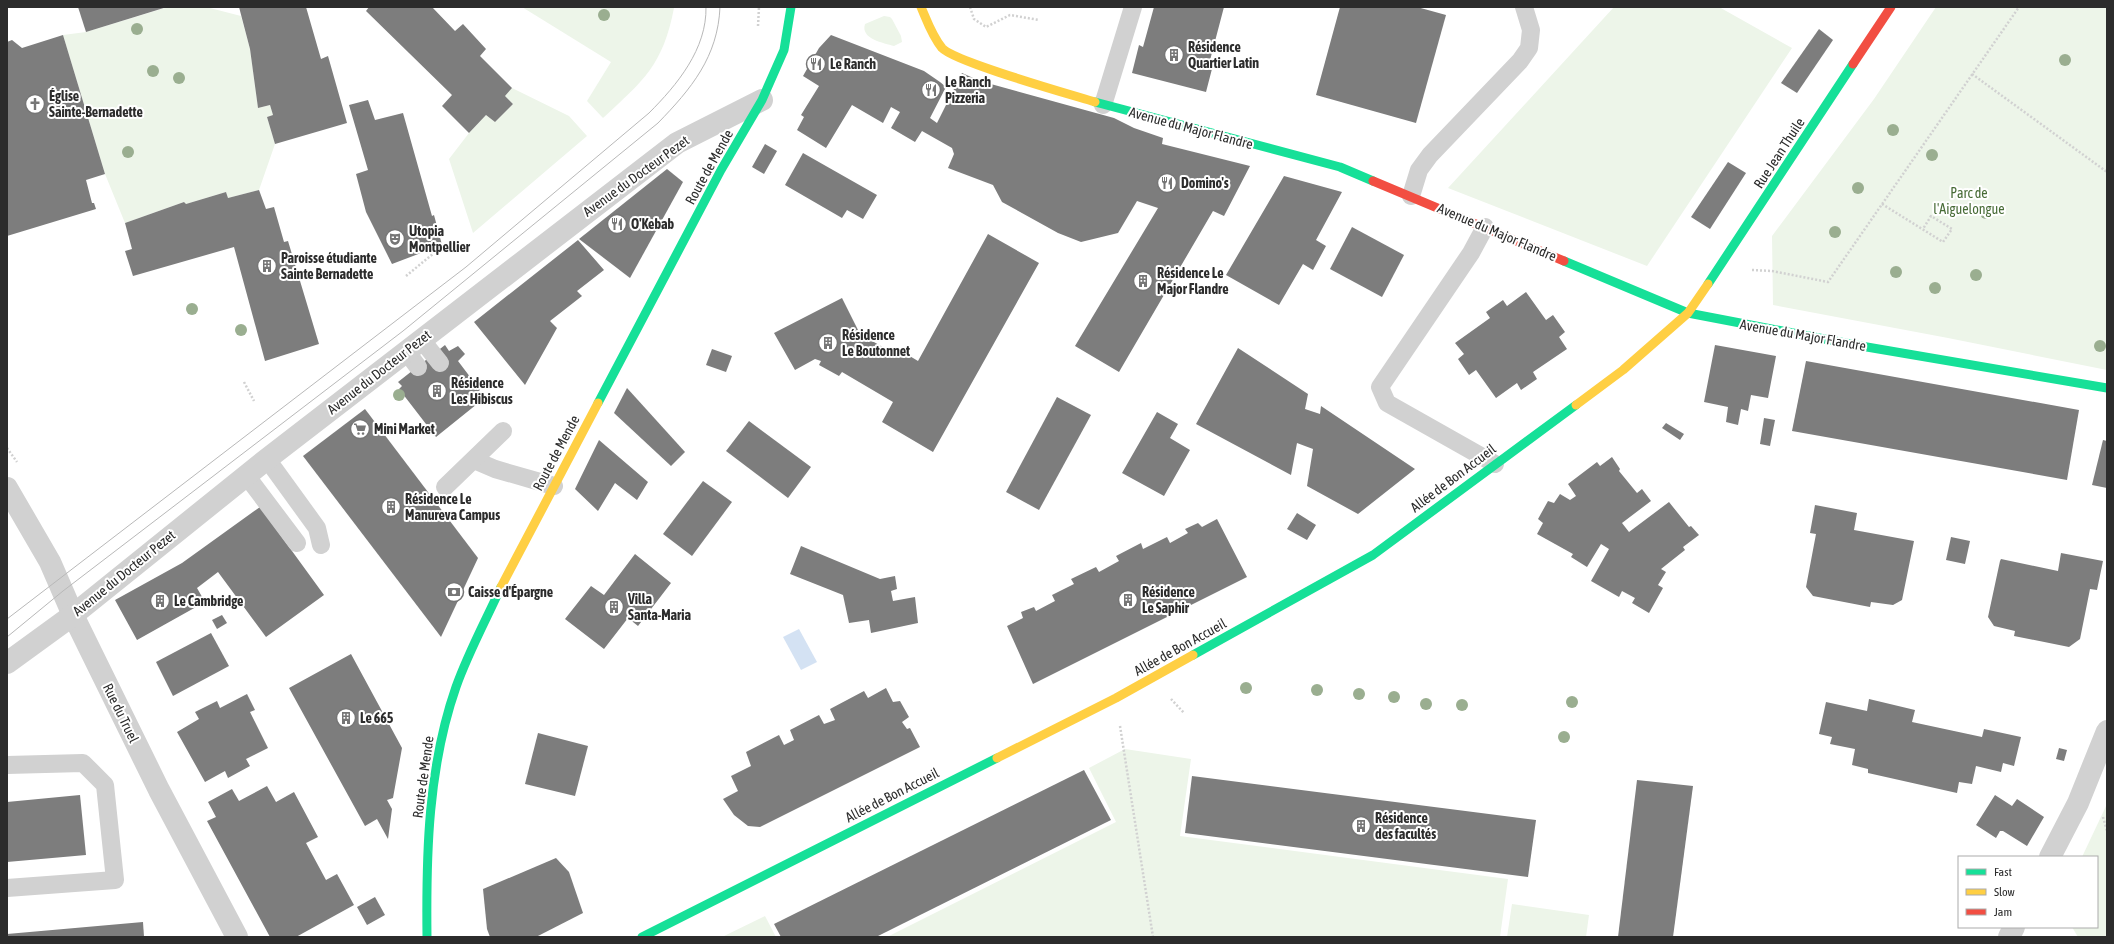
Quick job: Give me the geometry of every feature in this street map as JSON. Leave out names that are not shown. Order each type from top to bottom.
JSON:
[{"type":"street","name":"Route de Mende","points":[[427,937],[426,865],[437,758],[456,687],[507,574],[722,170],[762,100],[784,50],[791,7]]},
{"type":"street","name":"Avenue du Major Flandre","points":[[921,7],[931,31],[943,49],[964,60],[1103,105],[1340,167],[1688,313],[1845,343],[2107,388]]},
{"type":"street","name":"Rue Jean Thuile","points":[[1688,313],[1742,235],[1891,7]]},
{"type":"street","name":"Avenue du Docteur Pezet","points":[[7,663],[73,615],[267,459],[415,352],[677,143],[762,100]]},
{"type":"street","name":"Allée de Bon Accueil","points":[[642,937],[1116,698],[1373,556],[1623,370],[1688,313]]},
{"type":"street","name":"Rue du Truel","points":[[7,488],[50,562],[73,615],[159,790],[237,937]]},
{"type":"street","points":[[2051,856],[2078,803],[2107,731]]},
{"type":"street","points":[[2009,937],[2014,928]]},
{"type":"lane","points":[[1103,105],[1133,7]]},
{"type":"lane","points":[[1411,196],[1419,170],[1430,155],[1520,60],[1529,48],[1531,30],[1524,7]]},
{"type":"lane","points":[[1485,227],[1470,253],[1380,387],[1387,403],[1495,464]]},
{"type":"lane","points":[[415,352],[440,363]]},
{"type":"lane","points":[[445,487],[503,431]]},
{"type":"lane","points":[[267,459],[317,528],[321,545]]},
{"type":"lane","points":[[474,460],[495,469],[554,486]]},
{"type":"lane","points":[[246,476],[297,543]]},
{"type":"lane","points":[[7,765],[83,763],[105,785],[115,880],[7,888]]},
{"type":"path","points":[[970,7],[974,19],[986,27],[1010,15],[1039,20]]},
{"type":"path","points":[[1772,271],[1828,282],[2019,7]]},
{"type":"path","points":[[1972,74],[2107,172]]},
{"type":"path","points":[[1882,204],[1943,242],[1952,229],[1931,216],[1923,229]]},
{"type":"path","points":[[406,276],[434,254]]},
{"type":"path","points":[[244,382],[254,400]]},
{"type":"path","points":[[7,448],[10,453]]},
{"type":"path","points":[[1169,697],[1184,713]]},
{"type":"path","points":[[1116,698],[1153,937]]},
{"type":"green space","points":[[168,7],[206,7],[241,16],[250,49],[258,108],[270,105],[273,115],[267,117],[275,144],[259,190],[228,198],[226,192],[186,204],[184,202],[125,223],[105,174],[63,35],[86,32]]},
{"type":"green space","points":[[522,7],[674,8],[664,44],[658,58],[641,82],[603,118],[587,101],[611,62]]},
{"type":"green space","points":[[1614,7],[1719,7],[1792,48],[1647,266],[1448,188]]},
{"type":"green space","name":"Parc de l'Aiguelongue","points":[[1936,7],[2107,7],[2107,370],[1773,305],[1772,236],[1874,99]]},
{"type":"green space","points":[[884,16],[892,19],[901,36],[902,42],[894,46],[874,40],[869,37],[864,29],[865,24]]},
{"type":"green space","points":[[512,88],[569,116],[587,136],[473,233],[449,159],[469,133],[486,115],[495,122],[513,104],[505,96]]},
{"type":"green space","points":[[1125,749],[1191,759],[1180,836],[1508,879],[1500,937],[887,937],[1116,822],[1089,768]]},
{"type":"green space","points":[[2107,804],[2107,937],[2078,937],[2073,928],[2098,928],[2098,856],[2082,856]]},
{"type":"green space","points":[[1512,904],[1589,915],[1586,937],[1507,937]]},
{"type":"green space","points":[[765,916],[776,937],[722,937]]},
{"type":"water","points":[[799,629],[817,662],[801,670],[783,637]]},
{"type":"building","points":[[78,7],[167,7],[86,32]]},
{"type":"building","points":[[239,7],[306,7],[321,59],[328,56],[347,123],[275,144],[267,117],[273,115],[270,105],[258,108],[250,49]]},
{"type":"building","points":[[369,7],[432,7],[455,31],[463,24],[486,49],[480,56],[512,88],[505,96],[513,104],[495,122],[486,115],[469,133],[442,106],[452,95],[366,11]]},
{"type":"building","name":"Résidence Quartier Latin","points":[[1154,7],[1224,7],[1209,64],[1213,65],[1206,92],[1132,73],[1139,45],[1143,47]]},
{"type":"building","points":[[1340,7],[1417,7],[1446,15],[1416,123],[1316,95]]},
{"type":"building","points":[[1819,29],[1833,40],[1797,93],[1781,83]]},
{"type":"building","name":"Église Sainte-Bernadette","points":[[63,35],[105,174],[86,180],[92,203],[94,203],[96,209],[7,236],[7,42],[12,40],[22,48]]},
{"type":"building","points":[[831,35],[924,71],[940,82],[946,87],[930,118],[937,123],[962,73],[980,81],[1114,118],[1134,128],[1163,138],[1162,144],[1250,166],[1224,216],[1213,211],[1119,372],[1075,346],[1158,208],[1137,201],[1118,233],[1081,242],[1058,233],[1002,202],[993,185],[948,168],[954,154],[952,148],[922,131],[915,142],[891,128],[900,112],[891,107],[883,123],[852,105],[826,148],[797,130],[804,117],[801,115],[819,86],[803,76],[819,48]]},
{"type":"building","points":[[368,100],[375,120],[403,113],[432,216],[434,215],[442,245],[392,264],[366,212],[356,174],[368,170],[349,105]]},
{"type":"building","points":[[765,144],[777,151],[764,174],[752,167]]},
{"type":"building","points":[[803,153],[877,195],[863,219],[847,210],[842,218],[785,185]]},
{"type":"building","points":[[1728,162],[1746,173],[1710,229],[1691,217]]},
{"type":"building","points":[[667,169],[683,182],[630,278],[579,239]]},
{"type":"building","points":[[1284,176],[1342,192],[1316,240],[1326,246],[1313,270],[1303,264],[1279,305],[1226,275]]},
{"type":"building","name":"Paroisse étudiante Sainte Bernadette","points":[[259,190],[266,209],[274,207],[284,242],[288,241],[319,344],[265,361],[234,247],[133,276],[125,251],[132,249],[125,223],[184,202],[186,204],[226,192],[228,198]]},
{"type":"building","points":[[1352,227],[1404,255],[1382,297],[1330,269]]},
{"type":"building","name":"Résidence Le Boutonnet","points":[[988,234],[1039,263],[933,452],[882,422],[893,402],[842,372],[839,376],[819,365],[821,361],[815,359],[795,370],[774,333],[842,298],[860,334],[900,357],[903,352],[918,361]]},
{"type":"building","points":[[578,240],[604,270],[577,291],[582,296],[550,321],[557,328],[525,385],[474,322]]},
{"type":"building","points":[[1526,292],[1546,320],[1553,315],[1565,332],[1559,337],[1567,349],[1533,372],[1537,379],[1521,390],[1517,383],[1496,398],[1476,370],[1469,375],[1458,359],[1464,354],[1455,343],[1490,318],[1486,312],[1503,300],[1507,306]]},
{"type":"building","name":"Résidence Les Hibiscus","points":[[445,345],[449,351],[458,346],[465,354],[458,361],[480,390],[476,393],[482,400],[436,437],[399,389],[402,386],[398,382]]},
{"type":"building","points":[[1715,345],[1776,356],[1768,398],[1751,395],[1748,411],[1741,409],[1738,425],[1726,422],[1728,407],[1704,402]]},
{"type":"building","points":[[1238,348],[1308,394],[1305,409],[1320,414],[1321,406],[1415,469],[1358,514],[1307,486],[1313,449],[1297,443],[1291,475],[1196,424]]},
{"type":"building","points":[[712,349],[732,356],[726,372],[706,365]]},
{"type":"building","points":[[1806,361],[2079,410],[2067,480],[1792,431]]},
{"type":"building","points":[[627,388],[685,452],[671,466],[614,413]]},
{"type":"building","points":[[1057,397],[1091,415],[1039,510],[1006,492]]},
{"type":"building","name":"Résidence Le Manureva Campus","points":[[365,409],[478,558],[441,637],[303,456]]},
{"type":"building","points":[[1157,412],[1178,424],[1170,438],[1190,450],[1164,496],[1122,473]]},
{"type":"building","points":[[1764,418],[1775,420],[1770,446],[1760,444]]},
{"type":"building","points":[[749,421],[811,467],[788,498],[726,451]]},
{"type":"building","points":[[1666,423],[1684,434],[1680,440],[1662,428]]},
{"type":"building","points":[[599,440],[648,482],[637,500],[615,483],[598,511],[575,489]]},
{"type":"building","points":[[2103,440],[2107,441],[2107,488],[2092,485]]},
{"type":"building","points":[[1612,457],[1620,469],[1619,471],[1637,493],[1642,489],[1651,501],[1622,523],[1629,532],[1669,502],[1689,527],[1691,526],[1699,535],[1683,547],[1685,550],[1661,569],[1666,572],[1658,585],[1663,588],[1649,613],[1632,603],[1635,598],[1622,591],[1619,597],[1591,581],[1609,549],[1601,544],[1587,567],[1571,557],[1573,554],[1537,534],[1543,523],[1538,519],[1548,501],[1554,503],[1560,494],[1570,500],[1576,496],[1568,484],[1597,462],[1600,466]]},
{"type":"building","points":[[703,481],[732,502],[692,556],[663,534]]},
{"type":"building","points":[[1815,505],[1857,513],[1854,530],[1914,541],[1902,600],[1893,605],[1871,602],[1870,607],[1813,596],[1806,587],[1816,534],[1810,533]]},
{"type":"building","points":[[260,507],[324,595],[266,637],[218,572],[197,588],[205,602],[137,640],[115,600],[182,563]]},
{"type":"building","points":[[1297,513],[1316,525],[1307,540],[1287,529]]},
{"type":"building","name":"Résidence Le Saphir","points":[[1217,519],[1247,577],[1033,684],[1007,626],[1023,618],[1021,612],[1034,607],[1036,611],[1055,601],[1052,595],[1074,584],[1071,579],[1096,567],[1099,572],[1119,561],[1116,556],[1141,543],[1143,549],[1167,537],[1170,543],[1188,533],[1185,529],[1198,523],[1202,527]]},
{"type":"building","points":[[1951,537],[1970,541],[1965,564],[1946,560]]},
{"type":"building","points":[[801,546],[880,579],[895,576],[897,589],[891,591],[893,601],[915,597],[918,623],[871,633],[869,620],[849,623],[843,595],[790,574]]},
{"type":"building","points":[[2061,553],[2103,561],[2097,590],[2090,589],[2080,639],[2069,647],[2014,636],[2015,631],[1994,626],[1988,617],[2001,559],[2058,571]]},
{"type":"building","name":"Villa Santa-Maria","points":[[635,554],[671,583],[638,626],[628,618],[604,649],[565,619],[591,586],[604,595]]},
{"type":"building","points":[[222,615],[227,623],[217,629],[212,620]]},
{"type":"building","points":[[211,633],[229,666],[173,696],[156,662]]},
{"type":"building","name":"Le 665","points":[[351,654],[402,748],[393,798],[387,800],[392,809],[388,839],[377,819],[365,826],[289,688]]},
{"type":"building","points":[[886,688],[893,702],[900,701],[909,717],[902,722],[907,729],[910,728],[920,747],[760,827],[748,826],[734,815],[723,799],[738,791],[731,776],[751,766],[746,752],[779,735],[784,745],[794,740],[790,730],[819,715],[824,724],[835,720],[830,709],[864,691],[868,698]]},
{"type":"building","points":[[247,694],[255,710],[250,712],[268,748],[246,759],[250,766],[228,778],[225,771],[205,782],[177,732],[199,719],[195,712],[217,701],[220,708]]},
{"type":"building","points":[[1869,699],[1915,710],[1912,722],[1982,737],[1984,729],[2021,737],[2014,766],[2003,763],[2001,772],[1976,766],[1972,784],[1959,782],[1957,793],[1868,773],[1868,769],[1852,765],[1855,749],[1830,744],[1832,737],[1819,734],[1826,702],[1867,711]]},
{"type":"building","points":[[538,733],[588,746],[575,796],[525,784]]},
{"type":"building","points":[[2059,748],[2067,750],[2064,761],[2056,759]]},
{"type":"building","points":[[1084,770],[1111,820],[876,937],[781,937],[774,924]]},
{"type":"building","name":"Résidence des facultés","points":[[1192,776],[1536,820],[1528,877],[1185,833]]},
{"type":"building","points":[[1637,780],[1693,786],[1673,937],[1618,937]]},
{"type":"building","points":[[267,786],[276,802],[294,792],[318,837],[306,843],[326,880],[337,874],[354,905],[296,937],[270,937],[207,821],[216,817],[208,802],[232,789],[239,801]]},
{"type":"building","points":[[80,795],[86,855],[7,862],[7,802]]},
{"type":"building","points":[[1995,795],[2012,806],[2017,799],[2044,817],[2027,846],[2003,831],[2000,831],[1996,838],[1976,825]]},
{"type":"building","points":[[556,858],[569,872],[583,913],[536,937],[490,937],[487,929],[483,889]]},
{"type":"building","points":[[375,897],[385,915],[367,925],[357,907]]},
{"type":"building","points":[[143,922],[144,937],[7,937],[7,934]]},
{"type":"tram line","points":[[7,619],[466,267],[649,113],[670,91],[696,52],[705,22],[706,7]]},
{"type":"tram line","points":[[7,637],[63,591],[403,331],[658,123],[692,85],[701,71],[714,41],[720,7]]},
{"type":"traffic: fast","points":[[598,403],[721,170],[762,100],[784,50],[791,7]]},
{"type":"traffic: fast","points":[[1708,284],[1853,64]]},
{"type":"traffic: fast","points":[[1095,102],[1340,167],[1373,181]]},
{"type":"traffic: fast","points":[[1564,261],[1688,313],[1861,346],[2107,388]]},
{"type":"traffic: fast","points":[[1193,655],[1373,555],[1576,405]]},
{"type":"traffic: fast","points":[[427,937],[428,843],[434,779],[440,748],[456,687],[501,587]]},
{"type":"traffic: fast","points":[[642,937],[997,758]]},
{"type":"traffic: slow","points":[[921,7],[938,43],[942,48],[951,54],[989,69],[1095,102]]},
{"type":"traffic: slow","points":[[1576,405],[1623,370],[1688,313],[1708,284]]},
{"type":"traffic: slow","points":[[501,587],[598,403]]},
{"type":"traffic: slow","points":[[997,758],[1116,698],[1193,655]]},
{"type":"traffic: jam","points":[[1853,64],[1891,7]]},
{"type":"traffic: jam","points":[[1373,181],[1564,261]]},
{"type":"place","name":"Résidence Quartier Latin","points":[[1174,55]]},
{"type":"place","name":"Le Ranch","points":[[816,64]]},
{"type":"place","name":"Le Ranch Pizzeria","points":[[931,90]]},
{"type":"place","name":"Église Sainte-Bernadette","points":[[35,104]]},
{"type":"place","name":"Domino's","points":[[1167,183]]},
{"type":"place","name":"O'Kebab","points":[[617,224]]},
{"type":"place","name":"Utopia Montpellier","points":[[395,239]]},
{"type":"place","name":"Paroisse étudiante Sainte Bernadette","points":[[267,266]]},
{"type":"place","name":"Résidence Le Major Flandre","points":[[1143,281]]},
{"type":"place","name":"Résidence Le Boutonnet","points":[[828,343]]},
{"type":"place","name":"Résidence Les Hibiscus","points":[[437,391]]},
{"type":"place","name":"Mini Market","points":[[360,429]]},
{"type":"place","name":"Résidence Le Manureva Campus","points":[[391,507]]},
{"type":"place","name":"Caisse d'Épargne","points":[[454,592]]},
{"type":"place","name":"Résidence Le Saphir","points":[[1128,600]]},
{"type":"place","name":"Le Cambridge","points":[[160,601]]},
{"type":"place","name":"Villa Santa-Maria","points":[[614,607]]},
{"type":"place","name":"Le 665","points":[[346,718]]},
{"type":"place","name":"Résidence des facultés","points":[[1361,826]]}]
